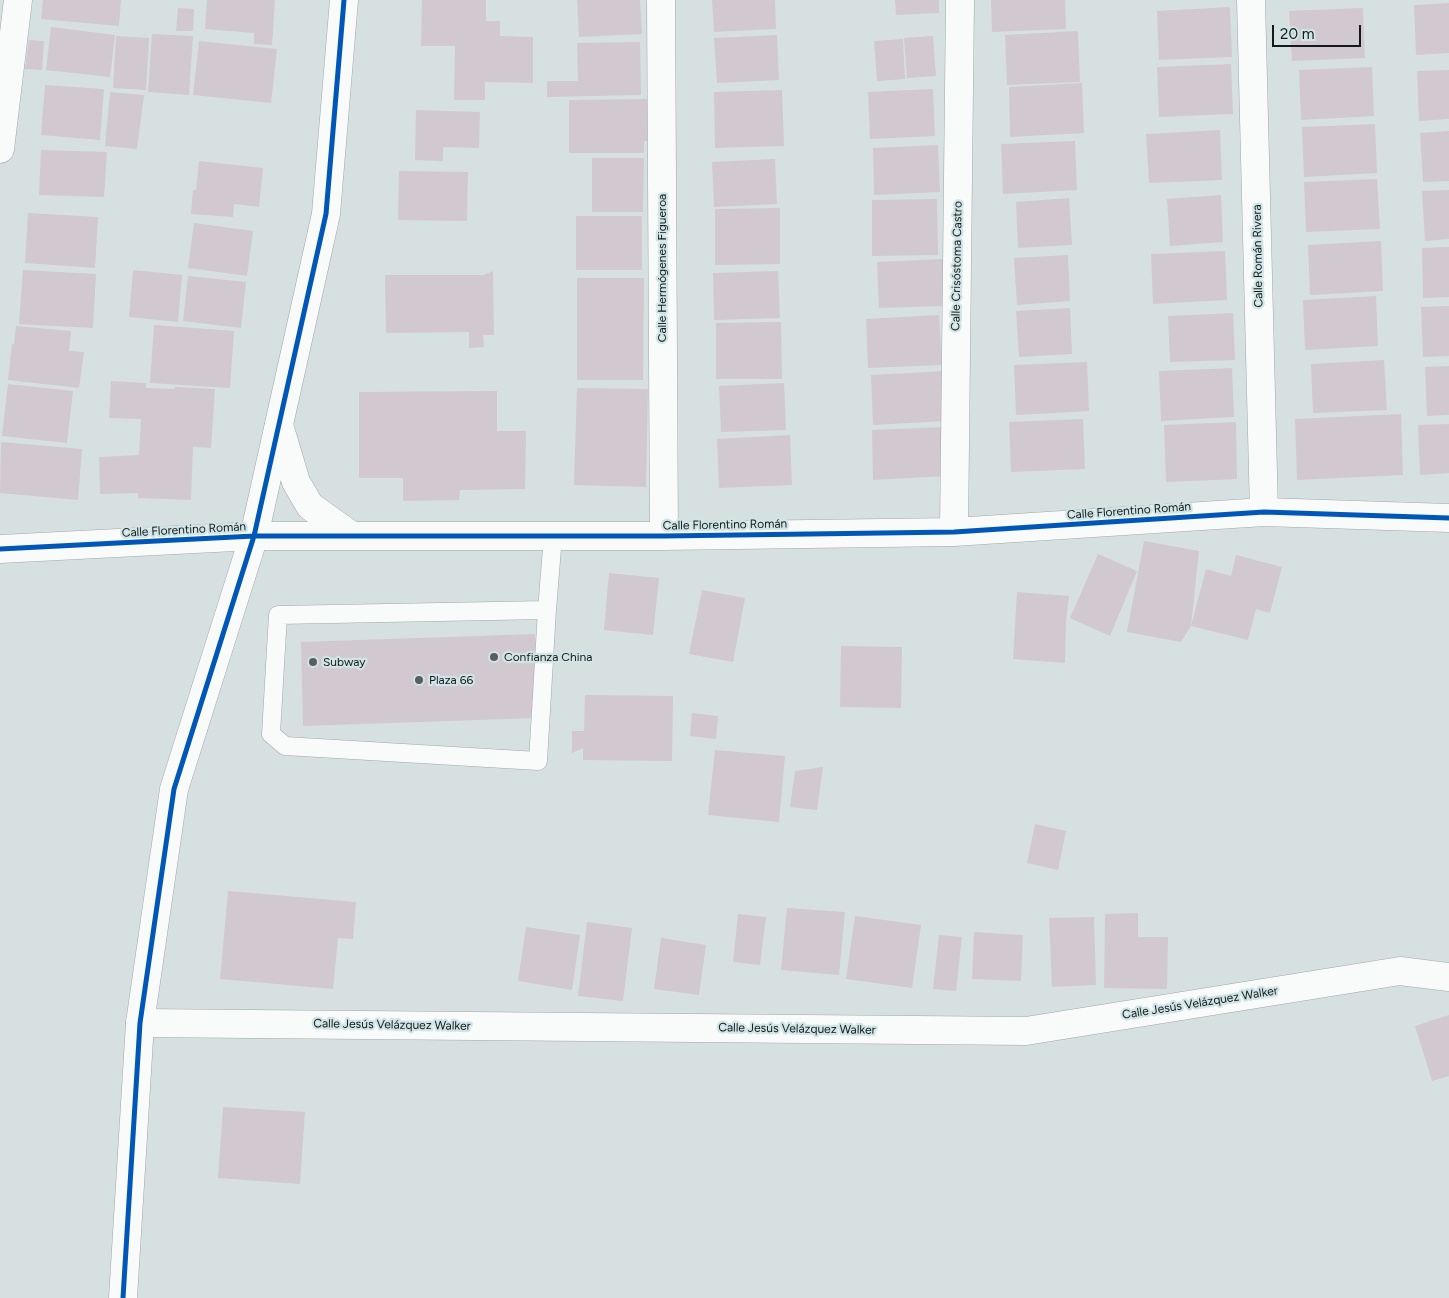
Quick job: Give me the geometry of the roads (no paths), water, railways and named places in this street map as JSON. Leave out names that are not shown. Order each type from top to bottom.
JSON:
[{"type":"street","points":[[0,149],[18,0]]},
{"type":"street","points":[[123,1298],[140,1023],[174,790],[254,536],[326,214],[344,0]]},
{"type":"street","name":"Calle Hermógenes Figueroa","points":[[661,0],[664,536]]},
{"type":"street","name":"Calle Crisóstoma Castro","points":[[954,532],[960,0]]},
{"type":"street","name":"Calle Román Rivera","points":[[1251,0],[1264,512]]},
{"type":"street","points":[[279,425],[296,482],[310,506],[352,536]]},
{"type":"street","name":"Calle Florentino Román","points":[[0,549],[254,536],[664,536],[954,532],[1264,512],[1449,518]]},
{"type":"street","name":"Calle Jesús Velázquez Walker","points":[[140,1023],[1026,1031],[1400,971],[1449,977]]},
{"type":"lane","points":[[547,610],[278,615],[271,734],[285,746],[538,761],[553,536]]},
{"type":"place","name":"Confianza China","points":[[494,657]]},
{"type":"place","name":"Subway","points":[[313,662]]},
{"type":"place","name":"Plaza 66","points":[[419,680]]}]
